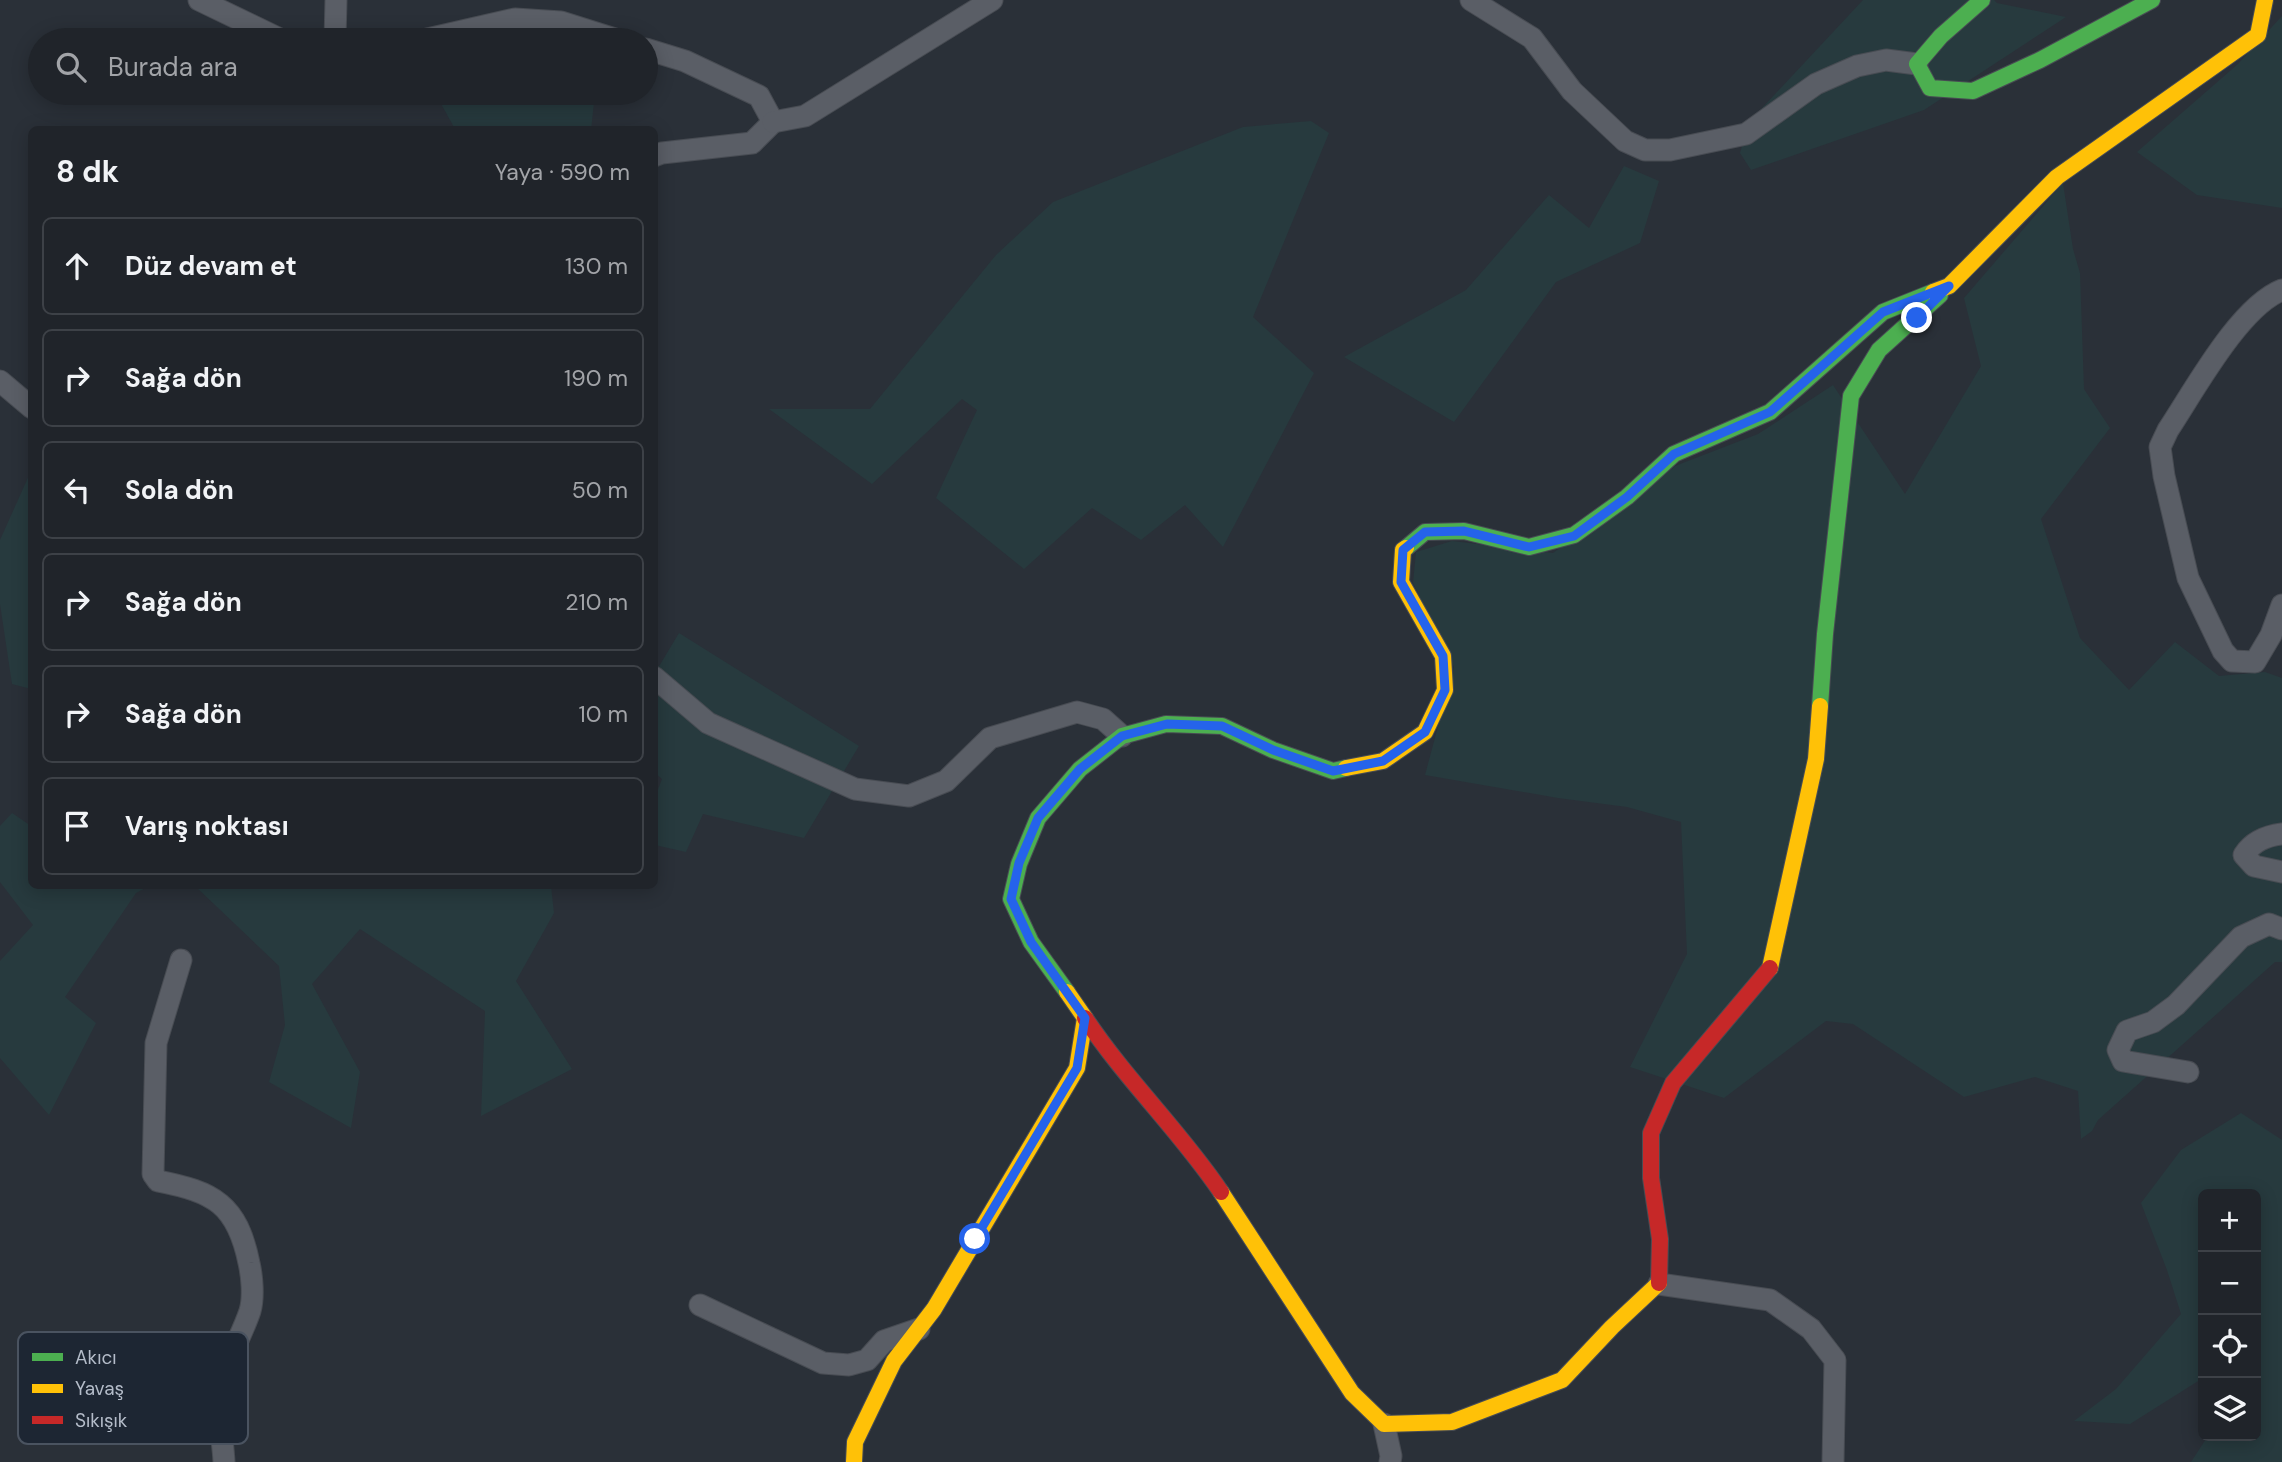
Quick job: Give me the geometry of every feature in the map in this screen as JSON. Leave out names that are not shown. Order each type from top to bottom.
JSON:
[{"type":"street","points":[[199,0],[257,28]]},
{"type":"street","points":[[335,28],[336,0]]},
{"type":"street","points":[[658,154],[752,143],[773,122],[805,116],[992,0]]},
{"type":"street","points":[[1471,0],[1532,38],[1572,91],[1625,141],[1645,149],[1670,149],[1746,134],[1816,84],[1857,66],[1886,60],[1917,64]]},
{"type":"street","points":[[1917,64],[1941,36],[1982,0]]},
{"type":"street","points":[[1917,64],[1930,88],[1973,91],[2040,60],[2152,0]]},
{"type":"street","points":[[1384,1424],[1452,1422],[1562,1380],[1612,1327],[1659,1284],[1660,1239],[1651,1178],[1651,1133],[1673,1083],[1770,968],[1816,759],[1825,634],[1851,396],[1880,350],[1949,286],[2057,177],[2258,35],[2266,2],[2264,0]]},
{"type":"street","points":[[476,28],[515,19],[561,22],[580,28]]},
{"type":"street","points":[[658,53],[684,61],[759,96],[773,122]]},
{"type":"street","points":[[1390,1462],[1384,1424],[1352,1394],[1198,1158],[1104,1047],[1031,942],[1011,899],[1019,863],[1038,818],[1080,769],[1122,736],[1167,724],[1222,726],[1273,750],[1333,771],[1383,761],[1425,732],[1445,690],[1443,656],[1401,582],[1403,550],[1425,532],[1464,531],[1529,547],[1574,536],[1627,497],[1674,454],[1770,412],[1883,312],[1949,286]]},
{"type":"street","points":[[2282,290],[2265,300],[2232,331],[2168,430],[2160,447],[2164,476],[2188,578],[2222,651],[2232,661],[2255,662],[2271,635],[2282,605]]},
{"type":"street","points":[[0,381],[28,405]]},
{"type":"street","points":[[658,680],[708,723],[855,789],[909,796],[946,781],[990,738],[1077,712],[1103,719],[1122,736]]},
{"type":"street","points":[[2282,834],[2268,836],[2249,846],[2244,855],[2254,866],[2282,872]]},
{"type":"street","points":[[2188,1072],[2123,1061],[2118,1050],[2127,1031],[2153,1021],[2176,1005],[2241,937],[2269,924],[2282,929]]},
{"type":"street","points":[[181,960],[156,1044],[153,1174],[158,1181],[190,1188],[216,1200],[236,1220],[245,1242],[251,1271],[251,1307],[242,1332]]},
{"type":"street","points":[[854,1462],[855,1442],[894,1361],[934,1310],[1077,1068],[1085,1018]]},
{"type":"street","points":[[1659,1284],[1770,1300],[1811,1329],[1835,1360],[1833,1462]]},
{"type":"street","points":[[700,1305],[823,1363],[849,1365],[867,1360],[884,1341],[919,1329]]},
{"type":"street","points":[[223,1444],[224,1462]]},
{"type":"green space","points":[[1863,0],[1994,0],[1997,3],[2066,17],[1924,110],[1751,170],[1740,153],[1749,122]]},
{"type":"green space","points":[[2282,16],[2282,208],[2197,195],[2137,152],[2238,64]]},
{"type":"green space","points":[[442,105],[594,105],[591,126],[453,126]]},
{"type":"green space","points":[[1311,121],[1329,133],[1253,317],[1314,373],[1223,547],[1185,505],[1141,540],[1092,508],[1024,569],[936,498],[977,410],[962,399],[872,484],[769,409],[870,409],[996,255],[1053,202],[1243,127]]},
{"type":"green space","points":[[1624,166],[1659,181],[1640,243],[1556,282],[1454,422],[1344,357],[1466,290],[1549,195],[1589,228]]},
{"type":"green space","points":[[2063,183],[2073,249],[2080,273],[2084,389],[2110,428],[2041,519],[2080,638],[2129,690],[2175,642],[2219,676],[2265,672],[2282,678],[2282,962],[2275,962],[2098,1120],[2092,1131],[2081,1139],[2078,1091],[2035,1077],[1964,1097],[1853,1024],[1826,1021],[1724,1098],[1630,1067],[1687,954],[1681,822],[1627,807],[1425,775],[1454,667],[1413,583],[1416,552],[1452,541],[1553,553],[1675,466],[1758,434],[1833,385],[1905,494],[1981,366],[1964,298]]},
{"type":"green space","points":[[28,478],[28,688],[12,684],[0,604],[0,540]]},
{"type":"green space","points":[[679,633],[859,746],[804,838],[703,814],[686,852],[658,846],[658,789],[662,779],[658,776],[658,668]]},
{"type":"green space","points":[[12,813],[28,824],[28,889],[143,889],[136,893],[65,997],[96,1023],[49,1115],[0,1058],[0,961],[33,925],[0,882],[0,826]]},
{"type":"green space","points":[[198,889],[551,889],[554,913],[516,981],[572,1069],[481,1116],[485,1011],[360,929],[312,984],[360,1072],[351,1128],[269,1082],[285,1025],[279,966]]},
{"type":"green space","points":[[2241,1113],[2282,1140],[2282,1462],[2191,1462],[2205,1441],[2261,1441],[2261,1189],[2198,1189],[2198,1381],[2130,1424],[2074,1421],[2116,1389],[2181,1314],[2141,1203],[2181,1150]]},
{"type":"traffic: fast","points":[[1982,0],[1941,36],[1917,64],[1930,88],[1973,91],[2040,60],[2152,0]]},
{"type":"traffic: fast","points":[[1406,548],[1425,532],[1464,531],[1529,547],[1574,535],[1627,497],[1674,454],[1770,412],[1883,312],[1933,292]]},
{"type":"traffic: fast","points":[[1820,706],[1825,634],[1851,396],[1879,350],[1940,295]]},
{"type":"traffic: fast","points":[[1067,992],[1031,942],[1011,899],[1019,864],[1038,818],[1080,769],[1122,736],[1166,724],[1222,726],[1273,750],[1333,771],[1346,768]]},
{"type":"traffic: slow","points":[[1933,292],[1949,286],[2057,177],[2258,35],[2265,0]]},
{"type":"traffic: slow","points":[[1346,768],[1383,761],[1425,732],[1445,690],[1443,656],[1401,582],[1403,550],[1406,548]]},
{"type":"traffic: slow","points":[[1770,968],[1816,759],[1820,706]]},
{"type":"traffic: slow","points":[[854,1462],[855,1442],[894,1361],[934,1309],[1077,1068],[1085,1018],[1067,992]]},
{"type":"traffic: slow","points":[[1221,1192],[1352,1393],[1384,1424],[1452,1422],[1562,1380],[1612,1327],[1659,1283]]},
{"type":"traffic: jam","points":[[1659,1283],[1660,1239],[1651,1178],[1651,1133],[1673,1083],[1770,968]]},
{"type":"traffic: jam","points":[[1085,1018],[1221,1192]]},
{"type":"route","points":[[975,1239],[1077,1068],[1085,1018],[1031,942],[1011,899],[1019,863],[1038,818],[1080,769],[1122,736],[1167,724],[1222,726],[1273,750],[1333,771],[1383,761],[1425,732],[1445,690],[1443,656],[1401,582],[1403,550],[1425,532],[1464,531],[1529,547],[1574,536],[1627,497],[1674,454],[1770,412],[1883,312],[1949,286],[1917,318]]}]
